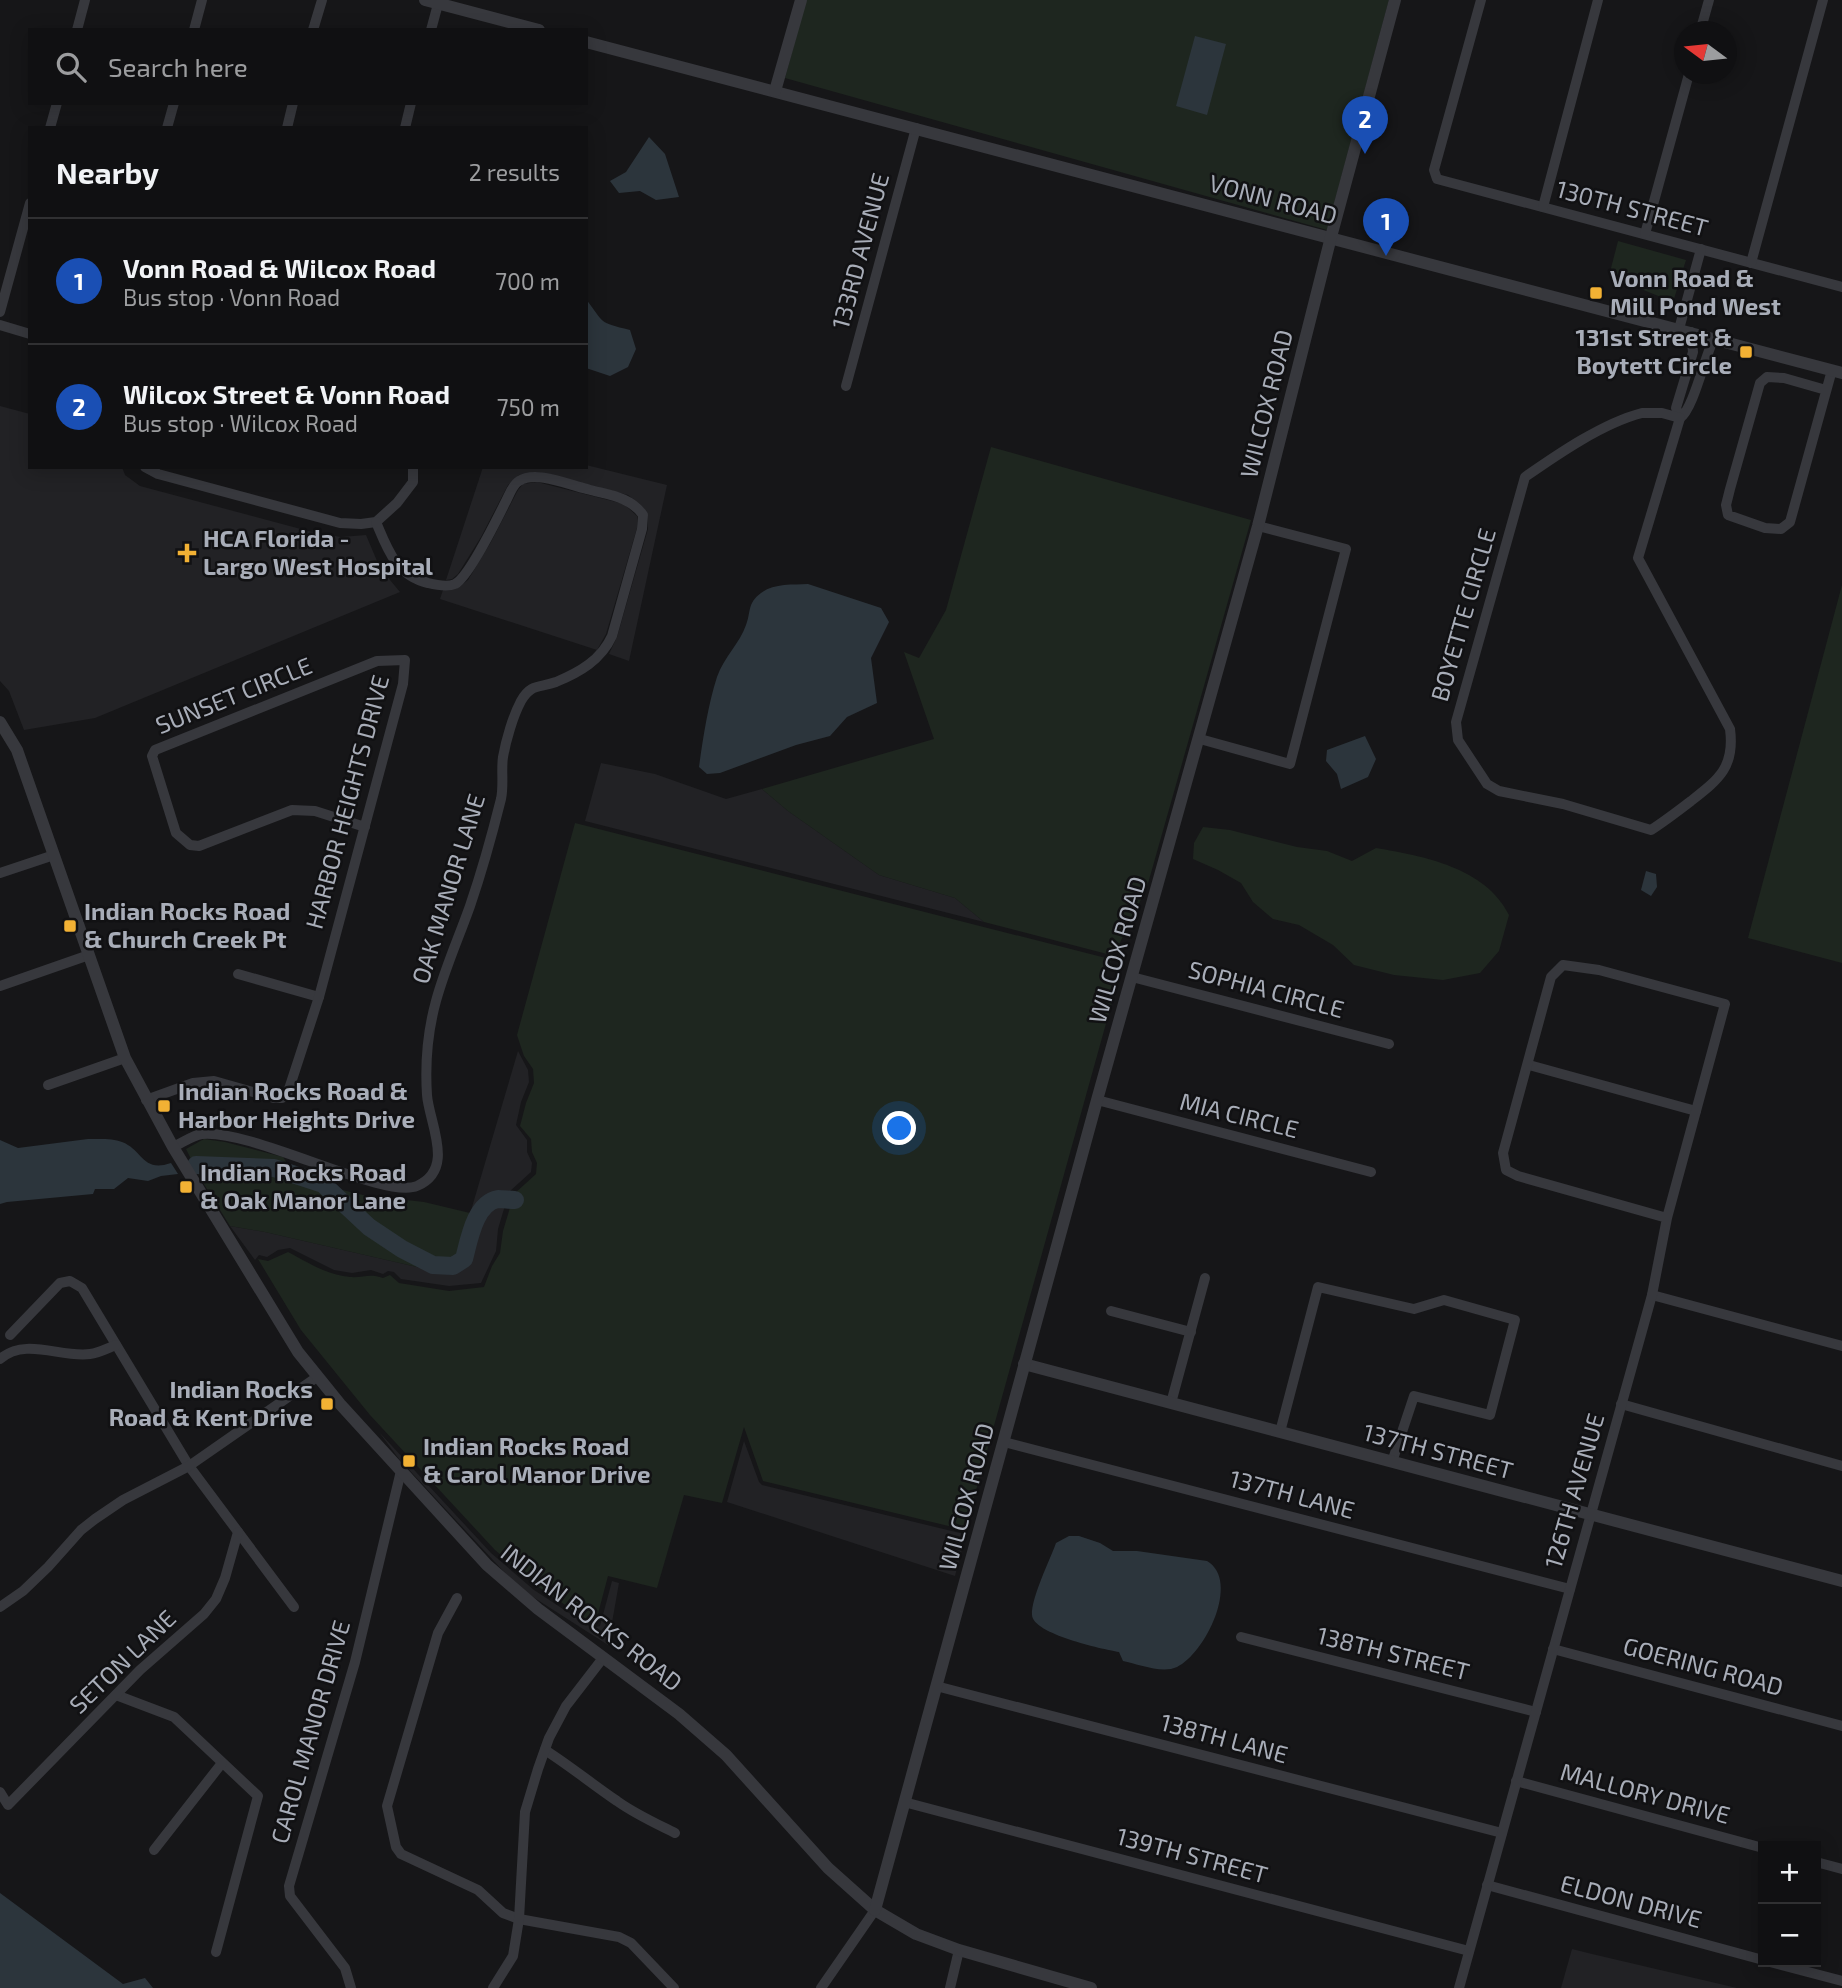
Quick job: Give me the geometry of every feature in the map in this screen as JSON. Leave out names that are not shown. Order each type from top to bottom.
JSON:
[{"type":"street","points":[[78,28],[85,0]]},
{"type":"street","points":[[195,28],[202,0]]},
{"type":"street","points":[[314,28],[322,0]]},
{"type":"street","points":[[775,91],[800,0]]},
{"type":"street","name":"WILCOX ROAD","points":[[875,1910],[1024,1363],[1258,526],[1331,237],[1395,0]]},
{"type":"street","name":"130TH STREET","points":[[1481,0],[1434,170],[1437,179],[1842,287]]},
{"type":"street","points":[[1543,207],[1598,0]]},
{"type":"street","points":[[1703,21],[1709,0]]},
{"type":"street","points":[[1751,263],[1823,0]]},
{"type":"street","points":[[431,28],[432,2],[531,28]]},
{"type":"street","name":"VONN ROAD","points":[[588,43],[1837,372]]},
{"type":"street","points":[[1645,234],[1686,84]]},
{"type":"street","points":[[51,126],[56,105]]},
{"type":"street","points":[[168,126],[173,105]]},
{"type":"street","points":[[287,126],[293,105]]},
{"type":"street","points":[[405,126],[411,105]]},
{"type":"street","name":"133RD AVENUE","points":[[846,386],[916,128]]},
{"type":"street","points":[[0,312],[28,210]]},
{"type":"street","name":"BOYETTE CIRCLE","points":[[1680,418],[1676,408],[1693,352],[1685,331],[1701,249]]},
{"type":"street","points":[[0,325],[28,333]]},
{"type":"street","name":"BOYETTE CIRCLE","points":[[1680,418],[1662,413],[1642,413],[1622,418],[1525,477],[1456,722],[1458,740],[1468,757],[1487,784],[1499,791],[1563,804],[1651,830],[1719,780],[1728,763],[1732,746],[1730,729],[1638,558],[1680,418],[1689,410],[1704,359],[1714,338]]},
{"type":"street","points":[[1826,390],[1784,378],[1766,377],[1760,383],[1726,505],[1728,515],[1765,528],[1781,529],[1790,522],[1826,390],[1837,372]]},
{"type":"street","points":[[149,469],[158,474],[340,523],[361,524],[376,522],[397,503],[413,482],[413,469]]},
{"type":"street","name":"OAK MANOR LANE","points":[[173,1147],[201,1134],[226,1137],[294,1154],[389,1187],[415,1187],[426,1180],[433,1170],[439,1142],[427,1098],[427,1066],[432,1023],[502,795],[503,757],[520,704],[535,686],[554,683],[574,673],[605,650],[612,636],[642,529],[643,515],[627,500],[537,477],[520,480],[513,487],[486,540],[463,577],[454,584],[443,585],[427,583],[402,570],[391,558],[376,522]]},
{"type":"street","points":[[1200,739],[1290,764],[1294,752],[1346,549],[1258,526]]},
{"type":"street","name":"HARBOR HEIGHTS DRIVE","points":[[146,1100],[193,1083],[214,1081],[274,1098],[282,1098],[291,1088],[319,998],[365,827],[403,684],[405,660]]},
{"type":"street","name":"SUNSET CIRCLE","points":[[365,827],[315,811],[292,810],[199,846],[190,845],[176,833],[152,756],[155,750],[377,661],[405,660]]},
{"type":"street","name":"INDIAN ROCKS ROAD","points":[[0,722],[17,750],[125,1058],[173,1147],[282,1328],[317,1377],[487,1565],[511,1587],[680,1714],[726,1755],[828,1868],[875,1910],[916,1934],[959,1951],[1091,1988]]},
{"type":"street","points":[[0,873],[54,855]]},
{"type":"street","points":[[0,986],[89,956]]},
{"type":"street","name":"126TH AVENUE","points":[[1459,1988],[1651,1295],[1667,1218],[1725,1004],[1599,970],[1563,965],[1551,978],[1529,1065]]},
{"type":"street","points":[[238,974],[319,998]]},
{"type":"street","name":"SOPHIA CIRCLE","points":[[1132,977],[1389,1044]]},
{"type":"street","points":[[48,1085],[125,1058]]},
{"type":"street","points":[[1667,1218],[1518,1176],[1506,1170],[1503,1153],[1529,1065],[1696,1111]]},
{"type":"street","name":"MIA CIRCLE","points":[[1097,1100],[1371,1172]]},
{"type":"street","points":[[1171,1403],[1205,1278]]},
{"type":"street","points":[[10,1335],[60,1283],[71,1281],[82,1288],[189,1466],[294,1607]]},
{"type":"street","points":[[1280,1432],[1318,1287],[1414,1309],[1444,1300],[1515,1320],[1490,1415],[1413,1396],[1392,1462]]},
{"type":"street","points":[[1651,1295],[1842,1346]]},
{"type":"street","points":[[1111,1311],[1191,1332]]},
{"type":"street","points":[[0,1359],[7,1353],[24,1348],[92,1354],[116,1345]]},
{"type":"street","name":"137TH STREET","points":[[1024,1363],[1842,1581]]},
{"type":"street","points":[[0,1607],[23,1591],[95,1518],[123,1500],[189,1466],[317,1377]]},
{"type":"street","points":[[1621,1404],[1842,1466]]},
{"type":"street","name":"137TH LANE","points":[[1004,1442],[1570,1589]]},
{"type":"street","name":"CAROL MANOR DRIVE","points":[[351,1988],[345,1968],[290,1896],[289,1886],[355,1662],[401,1471]]},
{"type":"street","name":"SETON LANE","points":[[0,1792],[8,1805],[116,1695],[204,1614],[216,1599],[225,1578],[237,1532]]},
{"type":"street","points":[[457,1598],[438,1633],[393,1781],[387,1806],[396,1847],[401,1854],[478,1890],[503,1913],[519,1919],[619,1937],[631,1943],[674,1988]]},
{"type":"street","name":"138TH STREET","points":[[1241,1637],[1536,1712]]},
{"type":"street","name":"GOERING ROAD","points":[[1553,1649],[1842,1726]]},
{"type":"street","points":[[492,1988],[513,1956],[519,1919],[525,1812],[545,1750],[566,1706],[603,1658]]},
{"type":"street","name":"138TH LANE","points":[[936,1686],[1502,1833]]},
{"type":"street","points":[[116,1695],[174,1717],[258,1796],[216,1952]]},
{"type":"street","points":[[545,1750],[617,1802],[645,1819],[675,1832]]},
{"type":"street","points":[[154,1850],[222,1763]]},
{"type":"street","name":"MALLORY DRIVE","points":[[1516,1781],[1758,1847]]},
{"type":"street","name":"139TH STREET","points":[[904,1802],[1469,1951]]},
{"type":"street","points":[[1821,1863],[1842,1869]]},
{"type":"street","name":"ELDON DRIVE","points":[[1488,1885],[1758,1959]]},
{"type":"street","points":[[821,1988],[875,1910]]},
{"type":"street","points":[[950,1988],[959,1951]]},
{"type":"street","points":[[1789,1967],[1842,1981]]},
{"type":"shaded area","points":[[806,0],[1389,0],[1327,230],[785,78]]},
{"type":"shaded area","points":[[1195,36],[1226,44],[1207,115],[1176,106]]},
{"type":"shaded area","points":[[649,137],[665,154],[679,197],[656,200],[640,191],[619,193],[610,181],[626,172]]},
{"type":"shaded area","points":[[1618,241],[1686,260],[1673,302],[1609,276]]},
{"type":"shaded area","points":[[588,302],[603,321],[630,330],[636,349],[628,367],[610,376],[588,369]]},
{"type":"shaded area","name":"HCA Florida - Largo West Hospital","points":[[0,406],[28,413],[28,469],[123,469],[125,475],[140,486],[312,532],[341,537],[366,535],[380,568],[400,592],[95,718],[24,730],[9,691],[0,681]]},
{"type":"shaded area","points":[[991,447],[1251,520],[1147,887],[1109,965],[1111,959],[1107,954],[984,922],[955,898],[879,875],[788,811],[762,789],[934,739],[904,652],[919,658],[946,610]]},
{"type":"shaded area","points":[[588,465],[667,485],[629,661],[609,654],[617,637],[648,529],[648,516],[641,505],[628,495],[538,472],[519,475],[508,485],[458,574],[446,580],[482,469],[588,469]]},
{"type":"shaded area","points":[[537,482],[624,504],[637,516],[637,528],[606,634],[597,650],[440,599],[443,590],[458,588],[468,580],[518,490],[523,484]]},
{"type":"shaded area","points":[[808,584],[881,608],[889,622],[871,658],[877,703],[847,717],[830,736],[796,745],[720,773],[707,774],[699,767],[714,688],[720,670],[748,621],[751,604],[761,593],[772,588]]},
{"type":"shaded area","points":[[1842,585],[1842,963],[1748,938]]},
{"type":"shaded area","points":[[1365,736],[1376,759],[1368,777],[1341,789],[1337,774],[1326,761],[1327,750]]},
{"type":"shaded area","points":[[601,763],[655,774],[726,799],[762,789],[788,811],[879,875],[955,898],[984,922],[585,821]]},
{"type":"shaded area","points":[[575,823],[1106,958],[1100,980],[1117,984],[965,1530],[763,1481],[744,1427],[722,1503],[684,1495],[657,1588],[608,1576],[595,1625],[537,1586],[495,1550],[370,1415],[301,1330],[258,1259],[268,1261],[288,1252],[318,1268],[342,1276],[383,1278],[390,1275],[399,1283],[449,1291],[484,1287],[500,1253],[503,1231],[514,1194],[536,1174],[537,1163],[532,1152],[531,1139],[520,1126],[534,1083],[533,1069],[524,1056],[517,1035]]},
{"type":"shaded area","points":[[1203,827],[1230,830],[1297,847],[1327,851],[1352,861],[1376,848],[1414,855],[1452,867],[1485,886],[1499,899],[1509,915],[1499,951],[1480,973],[1443,980],[1394,975],[1354,965],[1333,945],[1299,925],[1273,919],[1253,902],[1241,883],[1193,859],[1194,843]]},
{"type":"shaded area","points":[[1646,871],[1656,874],[1657,887],[1651,896],[1641,890]]},
{"type":"shaded area","points":[[518,1051],[528,1070],[529,1082],[516,1125],[527,1140],[527,1152],[532,1163],[531,1172],[509,1192],[498,1229],[496,1251],[481,1283],[449,1286],[401,1279],[394,1272],[388,1271],[383,1274],[371,1270],[352,1273],[334,1270],[290,1248],[278,1250],[267,1257],[259,1255],[255,1260],[230,1226],[452,1275]]},
{"type":"shaded area","points":[[88,1139],[122,1142],[148,1163],[171,1163],[178,1174],[148,1181],[128,1178],[114,1189],[95,1189],[93,1194],[0,1204],[0,1140],[18,1148]]},
{"type":"shaded area","points":[[204,1139],[283,1157],[293,1172],[326,1186],[363,1195],[424,1202],[470,1213],[452,1275],[230,1226],[186,1149]]},
{"type":"shaded area","points":[[379,1432],[491,1553],[534,1590],[592,1628],[600,1626],[612,1581],[619,1583],[608,1645],[519,1588],[399,1459]]},
{"type":"shaded area","points":[[744,1441],[762,1485],[966,1533],[955,1576],[727,1502]]},
{"type":"shaded area","points":[[1069,1536],[1079,1536],[1100,1543],[1113,1551],[1137,1551],[1207,1561],[1217,1571],[1221,1584],[1215,1617],[1208,1633],[1188,1660],[1171,1669],[1143,1666],[1123,1661],[1119,1652],[1070,1640],[1035,1622],[1032,1608],[1041,1579],[1056,1543]]},
{"type":"shaded area","points":[[0,1893],[123,1984],[145,1978],[153,1988],[0,1988]]},
{"type":"shaded area","points":[[1572,1949],[1592,1954],[1737,1988],[1561,1988]]},
{"type":"waterway","points":[[196,1165],[274,1168],[323,1184],[369,1227],[433,1265],[453,1266],[464,1259],[474,1223],[484,1207],[498,1199],[515,1200]]},
{"type":"place","name":"Wilcox Street & Vonn Road","points":[[1365,154]]},
{"type":"place","name":"Vonn Road & Wilcox Road","points":[[1386,256]]},
{"type":"place","name":"Vonn Road & Mill Pond West","points":[[1596,293]]},
{"type":"place","name":"131st Street & Boytett Circle","points":[[1746,352]]},
{"type":"place","name":"HCA Florida - Largo West Hospital","points":[[187,553]]},
{"type":"place","name":"Indian Rocks Road & Church Creek Pt","points":[[70,926]]},
{"type":"place","name":"Indian Rocks Road & Harbor Heights Drive","points":[[164,1106]]},
{"type":"place","name":"Indian Rocks Road & Oak Manor Lane","points":[[186,1187]]},
{"type":"place","name":"Indian Rocks Road & Kent Drive","points":[[327,1404]]},
{"type":"place","name":"Indian Rocks Road & Carol Manor Drive","points":[[409,1461]]}]
